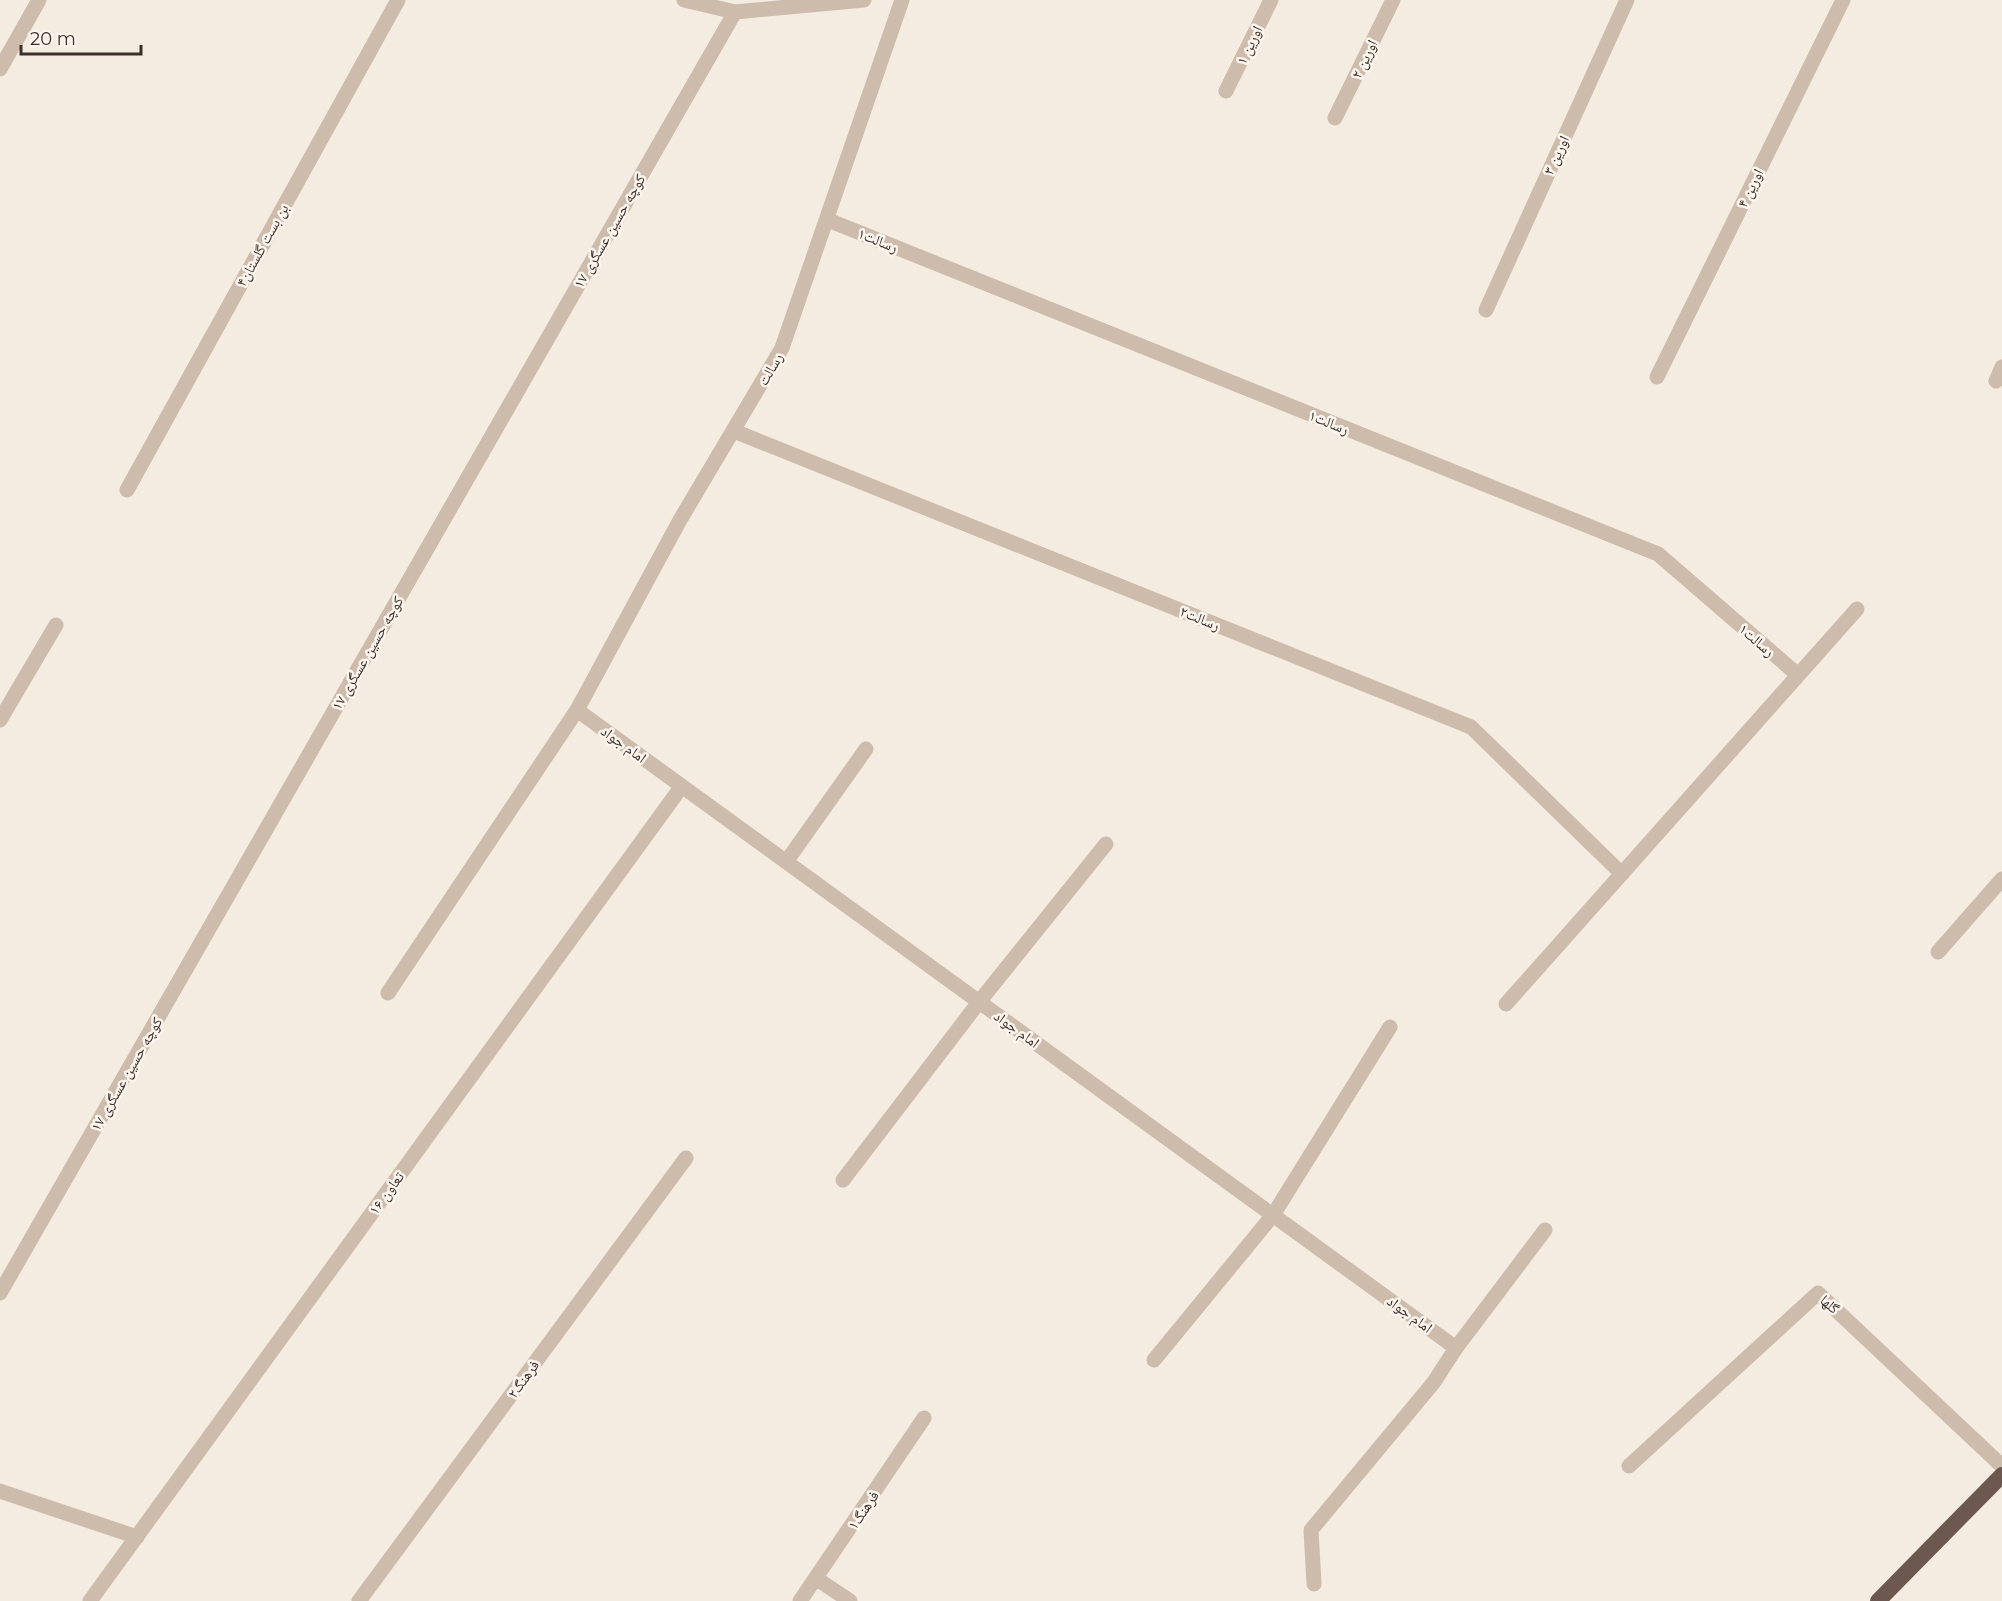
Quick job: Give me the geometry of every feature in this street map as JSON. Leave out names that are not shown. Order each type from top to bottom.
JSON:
[{"type":"highway","points":[[1878,1601],[2002,1475]]},
{"type":"street","points":[[0,69],[39,0]]},
{"type":"street","name":"بن بست گلستان۴","points":[[127,490],[398,0]]},
{"type":"street","points":[[684,0],[735,12],[864,0]]},
{"type":"street","name":"رسالت","points":[[388,993],[578,710],[680,520],[782,348],[902,0]]},
{"type":"street","name":"اورین ۱","points":[[1226,91],[1271,0]]},
{"type":"street","name":"اورین ۲","points":[[1335,118],[1393,0]]},
{"type":"street","name":"اورین ۳","points":[[1486,310],[1627,0]]},
{"type":"street","name":"اورین ۴","points":[[1657,377],[1843,0]]},
{"type":"street","name":"کوچه حسین عسگری ۱۷","points":[[0,1293],[735,12]]},
{"type":"street","name":"رسالت۱","points":[[828,220],[1658,554],[1798,675]]},
{"type":"street","points":[[1996,381],[2002,367]]},
{"type":"street","name":"رسالت۲","points":[[734,431],[1471,727],[1622,874]]},
{"type":"street","points":[[1506,1004],[1857,609]]},
{"type":"street","points":[[0,720],[56,625]]},
{"type":"street","name":"امام جواد","points":[[578,710],[1456,1348]]},
{"type":"street","points":[[786,862],[866,749]]},
{"type":"street","name":"تعاون ۱۶","points":[[90,1601],[682,786]]},
{"type":"street","points":[[843,1180],[979,1002],[1106,844]]},
{"type":"street","points":[[1938,952],[2002,879]]},
{"type":"street","points":[[1154,1360],[1273,1215],[1390,1027]]},
{"type":"street","name":"فرهنگ۲","points":[[359,1601],[686,1158]]},
{"type":"street","points":[[1314,1584],[1311,1530],[1434,1382],[1456,1348],[1545,1230]]},
{"type":"street","name":"گلها","points":[[1629,1466],[1818,1293],[2002,1466]]},
{"type":"street","name":"فرهنگ۱","points":[[800,1601],[924,1418]]},
{"type":"street","points":[[0,1491],[137,1537]]},
{"type":"street","points":[[817,1579],[850,1601]]}]
